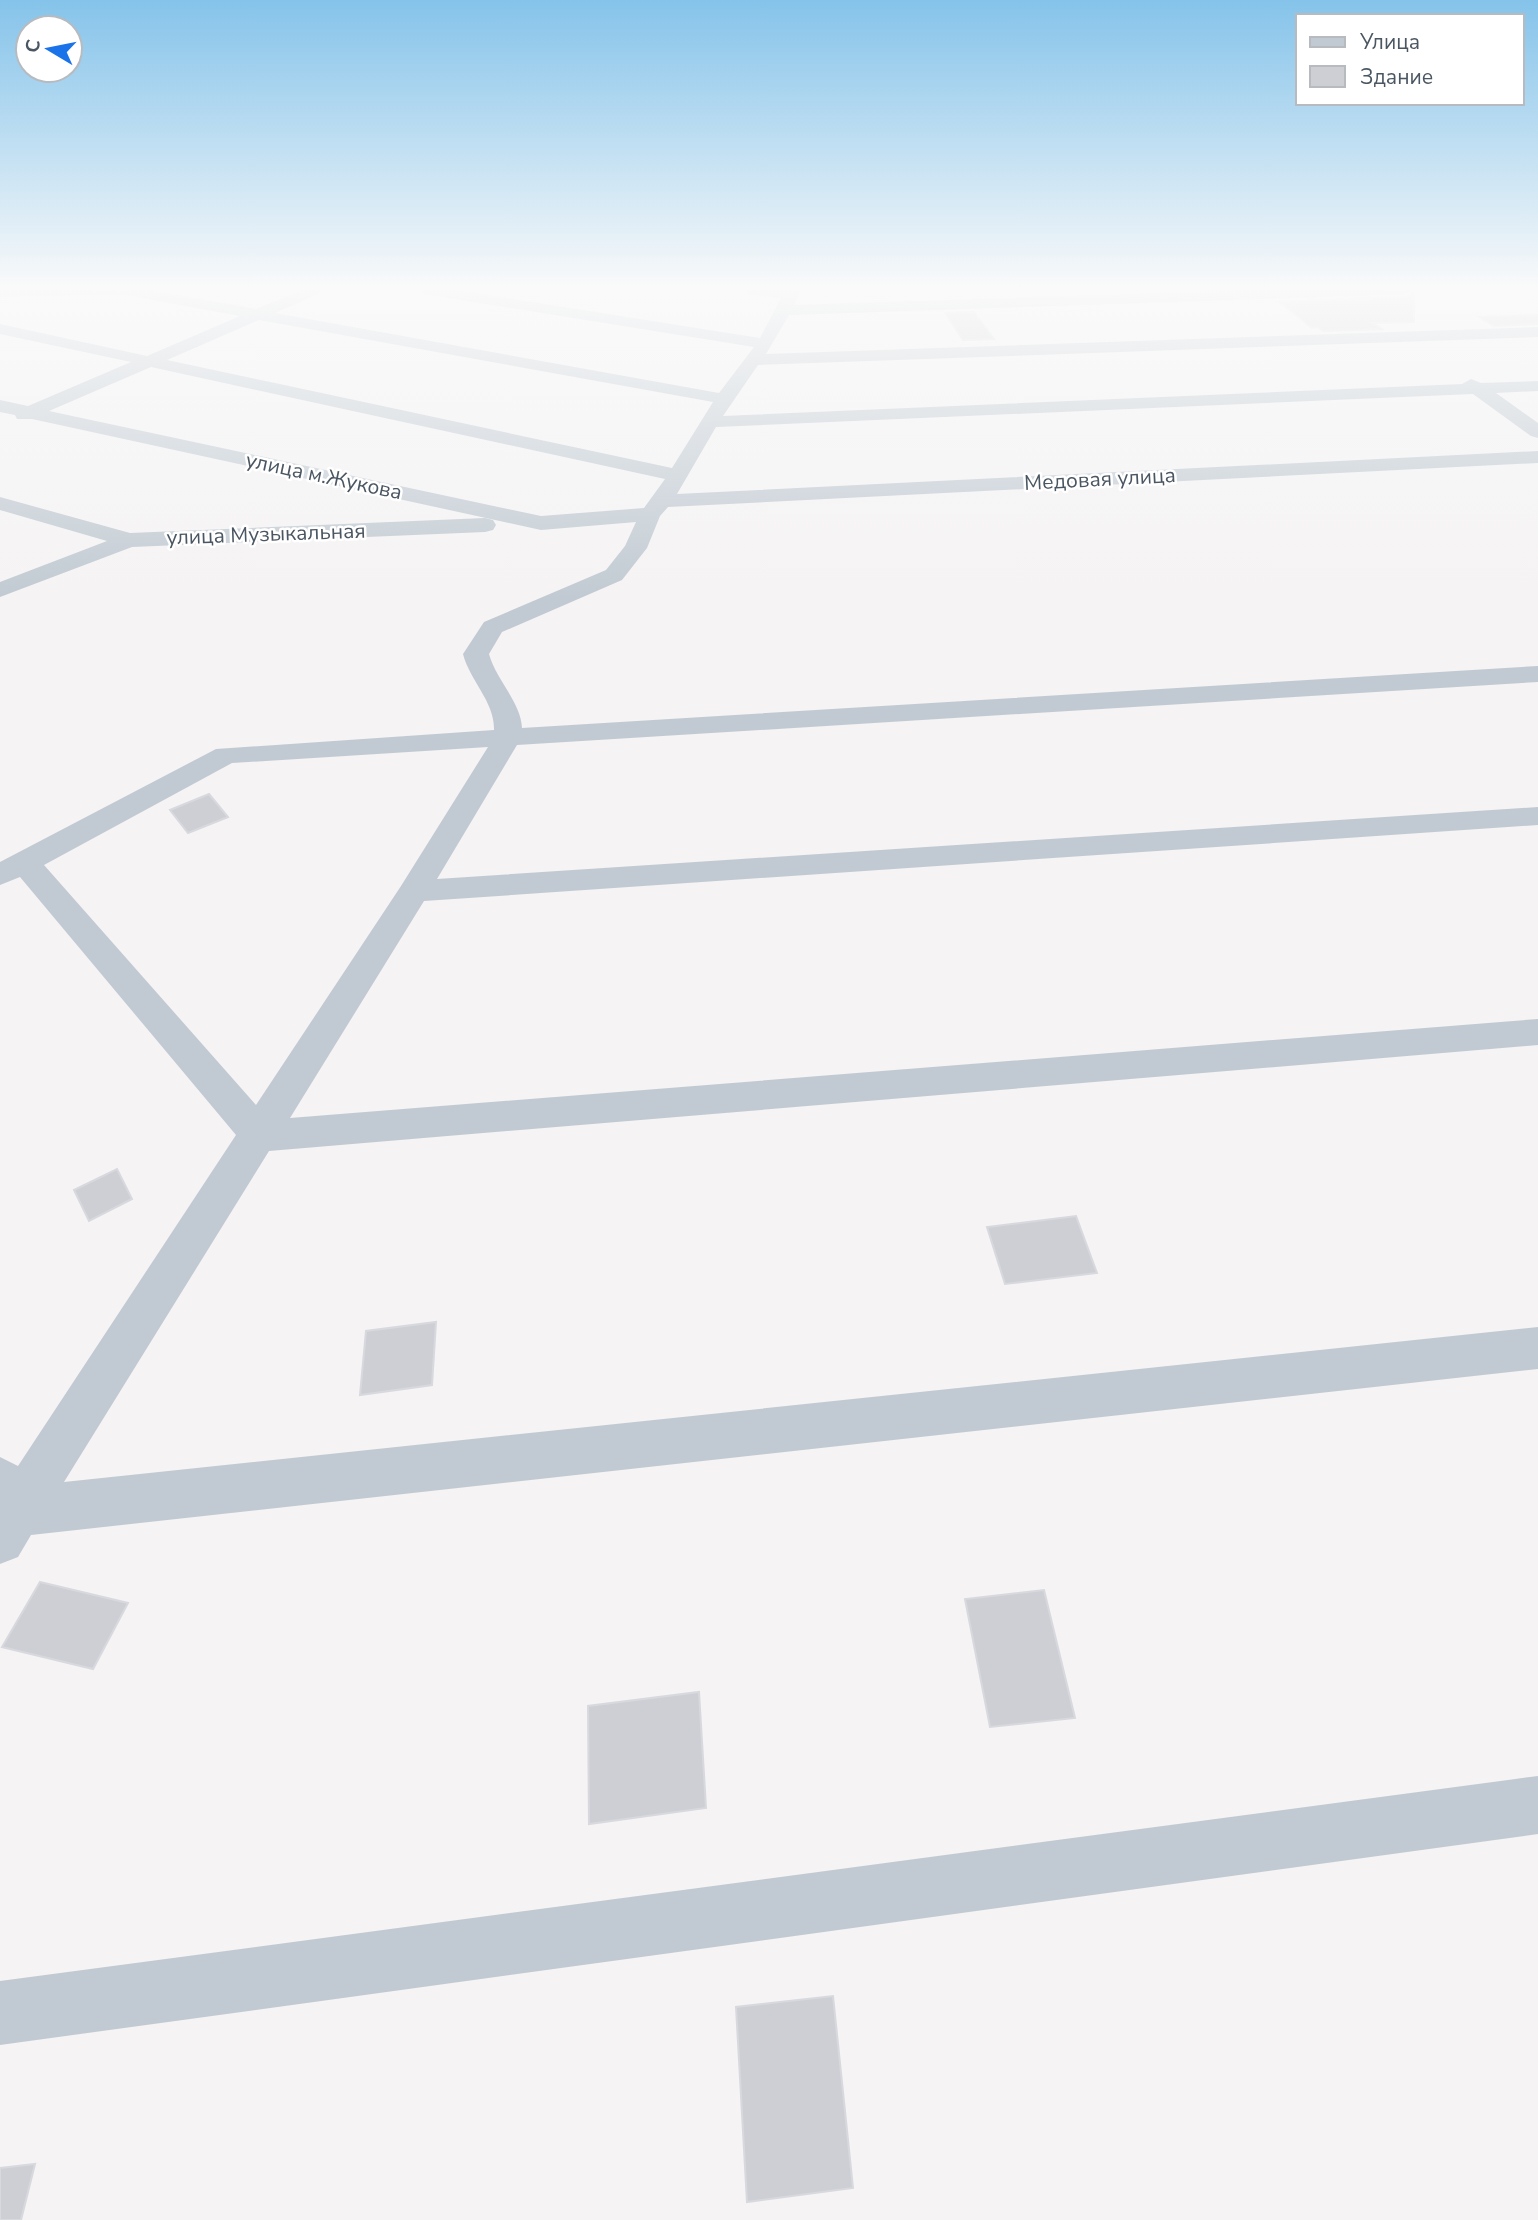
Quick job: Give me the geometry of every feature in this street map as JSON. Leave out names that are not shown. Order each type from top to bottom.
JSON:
[{"type":"street","points":[[0,424],[75,393]]},
{"type":"street","points":[[299,393],[677,475]]},
{"type":"street","points":[[688,393],[724,399]]},
{"type":"street","points":[[6,1511],[260,1136],[508,737],[508,716],[480,670],[477,654],[493,627],[614,575],[636,548],[656,508],[729,393]]},
{"type":"street","points":[[710,422],[1374,393]]},
{"type":"street","points":[[1484,393],[1538,432]]},
{"type":"street","name":"улица м.Жукова","points":[[0,406],[541,523],[656,508]]},
{"type":"street","name":"Медовая улица","points":[[656,508],[1538,457]]},
{"type":"street","points":[[0,503],[130,540]]},
{"type":"street","name":"улица Музыкальная","points":[[0,590],[130,540],[541,523]]},
{"type":"street","points":[[260,1136],[12,869],[226,755],[1538,674]]},
{"type":"street","points":[[414,891],[1538,816]]},
{"type":"street","points":[[260,1136],[1538,1032]]},
{"type":"street","points":[[6,1511],[1538,1348]]},
{"type":"street","points":[[0,2013],[1538,1805]]},
{"type":"building","points":[[209,794],[228,817],[188,833],[170,810]]},
{"type":"building","points":[[117,1169],[132,1199],[89,1221],[74,1190]]},
{"type":"building","points":[[1076,1216],[1097,1273],[1005,1284],[987,1227]]},
{"type":"building","points":[[436,1322],[432,1385],[360,1395],[366,1331]]},
{"type":"building","points":[[40,1582],[128,1603],[93,1669],[2,1647]]},
{"type":"building","points":[[1044,1590],[1075,1718],[990,1727],[965,1599]]},
{"type":"building","points":[[699,1692],[706,1808],[589,1824],[588,1706]]},
{"type":"building","points":[[833,1996],[853,2188],[747,2202],[736,2007]]},
{"type":"building","points":[[35,2164],[21,2220],[0,2220],[0,2168]]}]
